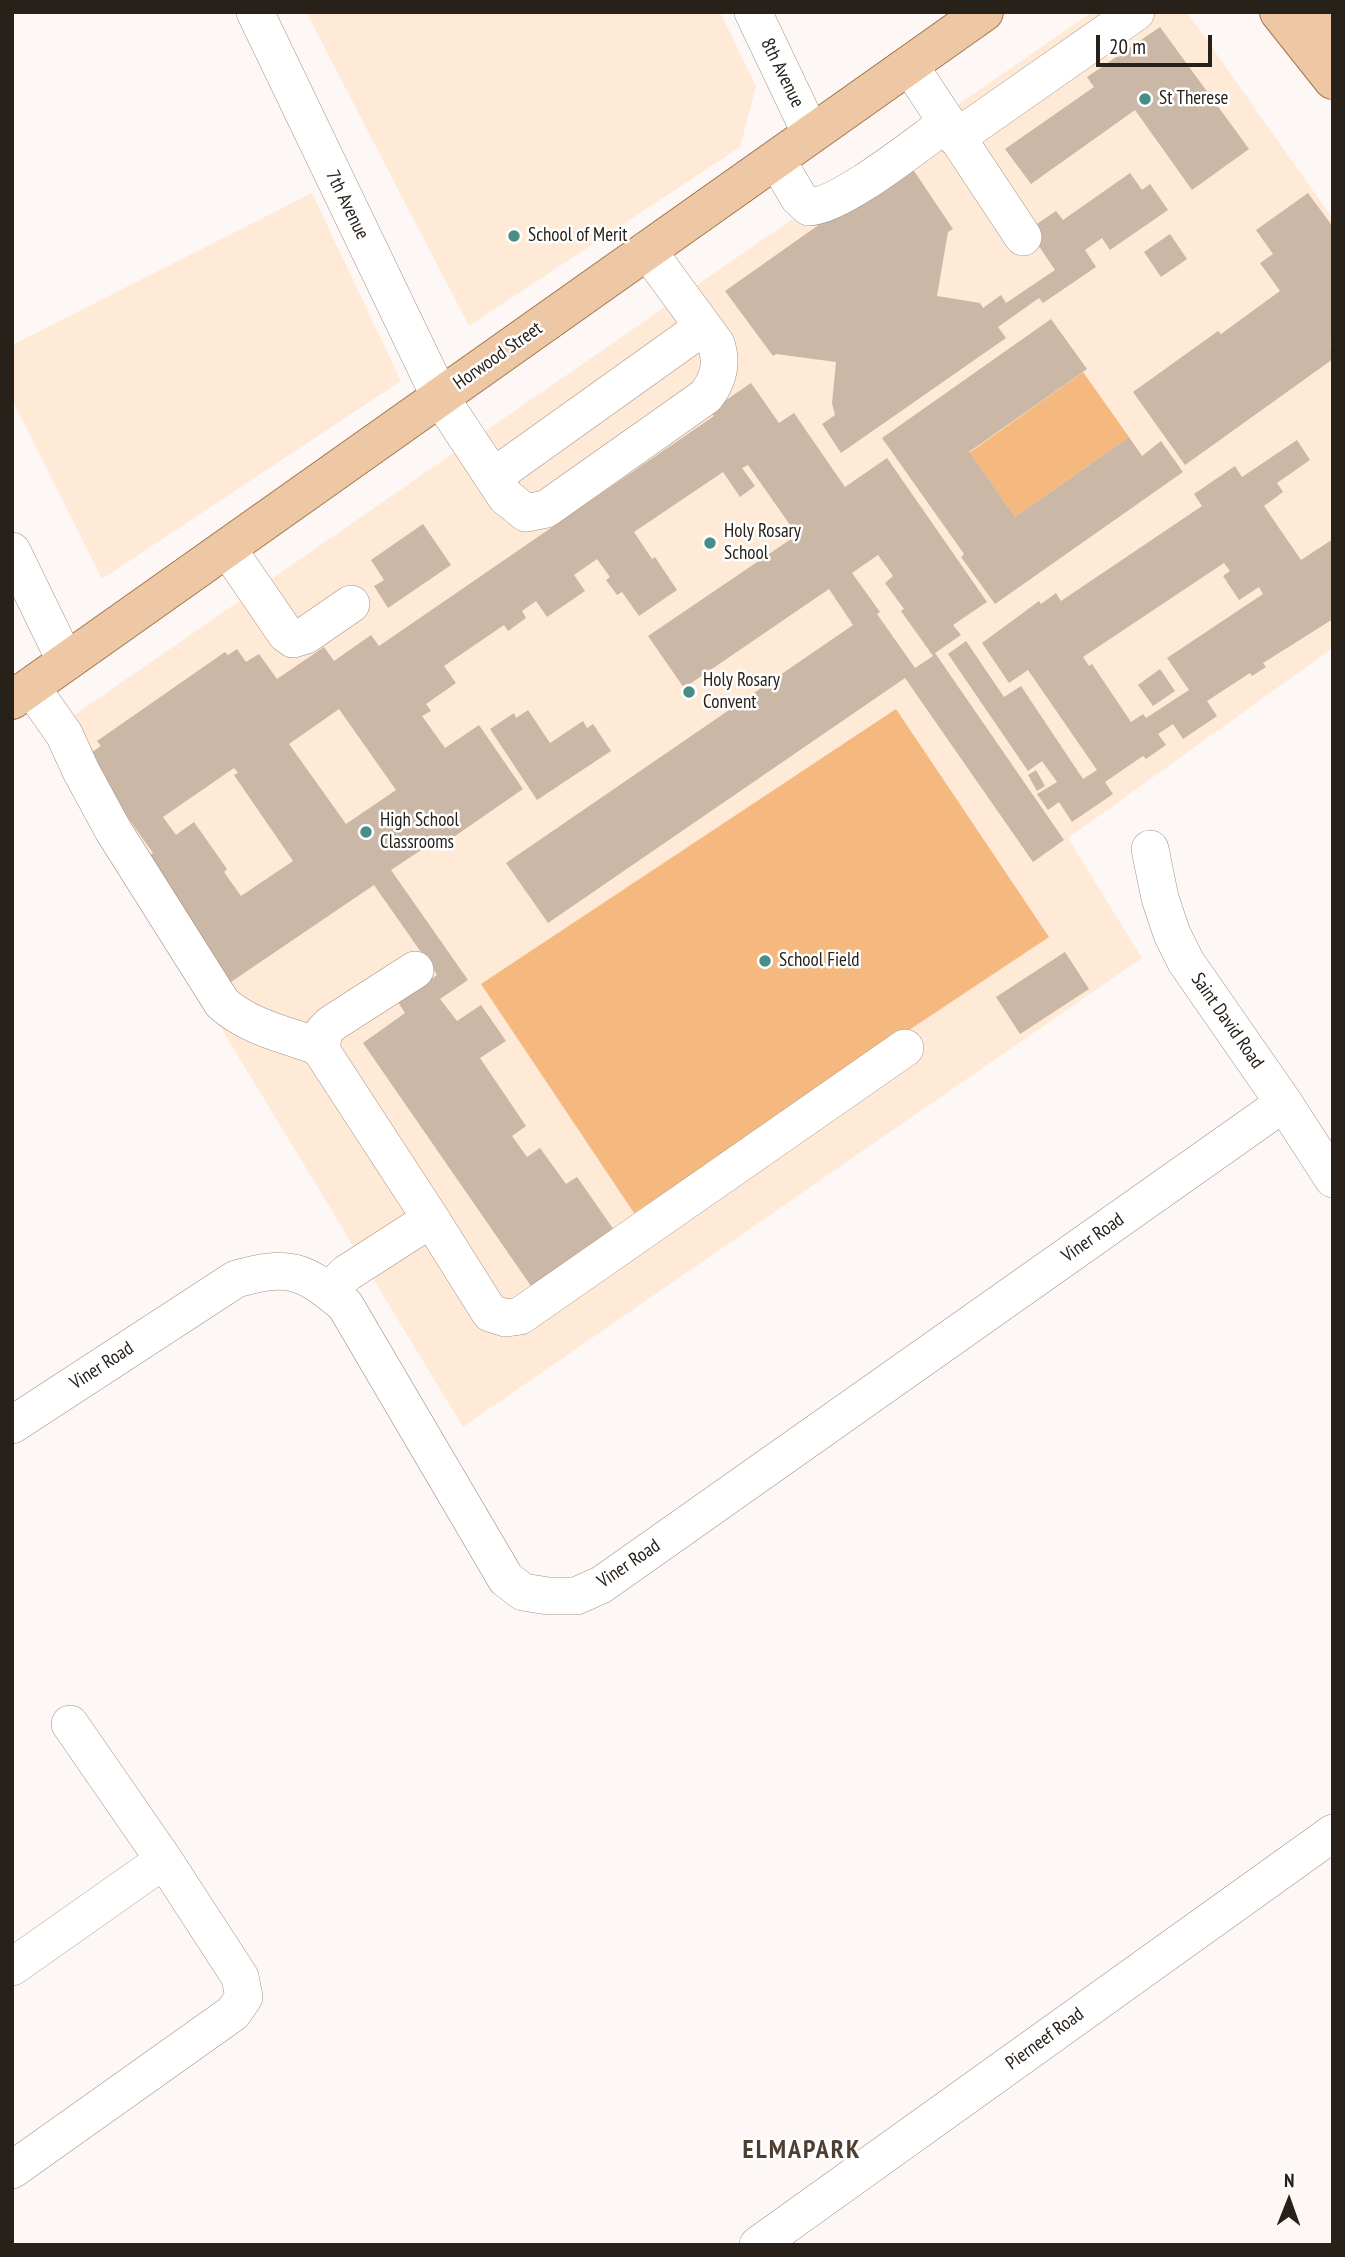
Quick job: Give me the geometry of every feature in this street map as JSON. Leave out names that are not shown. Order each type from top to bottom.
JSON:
[{"type":"main road","name":"Horwood Street","points":[[22,693],[984,12]]},
{"type":"main road","points":[[1279,12],[1333,80]]},
{"type":"main road","points":[[1317,12],[1333,37]]},
{"type":"street","name":"7th Avenue","points":[[255,12],[440,397],[506,496],[526,513],[546,509],[706,396],[715,384],[719,362],[716,344],[703,327]]},
{"type":"street","name":"8th Avenue","points":[[753,12],[811,134]]},
{"type":"street","points":[[776,159],[801,200],[809,208],[820,207],[845,195],[951,130],[1136,12]]},
{"type":"street","points":[[909,65],[1023,237]]},
{"type":"street","points":[[493,477],[703,327],[647,250]]},
{"type":"street","points":[[227,548],[286,634],[293,639],[306,635],[351,604]]},
{"type":"street","points":[[12,551],[66,662]]},
{"type":"street","points":[[22,693],[64,734],[80,771],[113,830],[222,1003],[233,1014],[321,1050],[491,1312],[506,1318],[520,1316],[905,1048]]},
{"type":"street","name":"Saint David Road","points":[[1150,849],[1168,922],[1186,962],[1284,1103],[1333,1180]]},
{"type":"street","points":[[321,1050],[324,1031],[331,1024],[415,970]]},
{"type":"street","name":"Viner Road","points":[[12,1425],[236,1279],[262,1272],[292,1272],[317,1281],[345,1305],[506,1579],[523,1592],[548,1597],[576,1596],[601,1585],[1284,1103]]},
{"type":"street","points":[[328,1291],[347,1273],[431,1219]]},
{"type":"street","points":[[12,2170],[233,2013],[244,1997],[240,1977],[164,1860],[70,1724]]},
{"type":"street","name":"Pierneef Road","points":[[758,2245],[1333,1833]]},
{"type":"street","points":[[12,1968],[164,1860]]},
{"type":"shaded area","name":"School of Merit","points":[[306,12],[720,12],[756,86],[740,147],[469,326]]},
{"type":"shaded area","name":"Holy Rosary Convent","points":[[1092,12],[1187,12],[1333,219],[1333,648],[1068,838],[1142,958],[463,1427],[44,736]]},
{"type":"shaded area","points":[[312,193],[401,381],[102,579],[12,400],[12,345]]},
{"type":"shaded area","points":[[1083,372],[1129,437],[1015,517],[969,453]]},
{"type":"shaded area","name":"School Field","points":[[896,709],[1049,937],[634,1213],[481,984]]},
{"type":"building","name":"St Therese","points":[[1160,27],[1249,149],[1192,190],[1135,110],[1031,184],[1005,149],[1094,87],[1087,77]]},
{"type":"building","points":[[908,162],[953,229],[948,232],[937,296],[980,303],[983,308],[1001,295],[1006,303],[1055,270],[1028,230],[1056,211],[1063,220],[1130,173],[1142,190],[1150,184],[1168,210],[1110,250],[1102,238],[1085,250],[1096,267],[1043,303],[1039,298],[998,327],[1006,338],[841,453],[822,424],[835,415],[832,403],[836,362],[776,354],[773,356],[725,291]]},
{"type":"building","points":[[1308,193],[1333,227],[1333,341],[1330,344],[1333,348],[1333,359],[1185,465],[1133,392],[1218,331],[1221,334],[1280,291],[1260,263],[1273,254],[1256,230]]},
{"type":"building","points":[[1170,234],[1187,259],[1161,277],[1144,252]]},
{"type":"building","points":[[1051,319],[1087,369],[969,452],[1015,517],[1129,437],[1142,456],[1161,441],[1183,472],[995,604],[961,557],[964,554],[882,438]]},
{"type":"building","name":"High School Classrooms","points":[[751,383],[779,423],[794,413],[845,487],[887,458],[987,602],[953,625],[961,635],[935,653],[1064,840],[1033,862],[905,678],[548,923],[506,863],[853,625],[829,589],[684,688],[648,636],[797,535],[748,465],[742,468],[755,486],[740,497],[723,472],[634,532],[677,590],[639,616],[622,592],[617,595],[606,580],[610,577],[597,559],[574,575],[585,591],[547,617],[536,601],[522,611],[526,618],[508,631],[504,625],[444,666],[456,683],[426,704],[431,711],[422,716],[445,748],[479,725],[523,789],[445,843],[441,837],[391,870],[468,980],[440,999],[457,1021],[481,1005],[506,1041],[480,1058],[526,1126],[512,1136],[527,1157],[540,1148],[566,1184],[577,1177],[614,1230],[531,1286],[363,1043],[405,1013],[398,1002],[437,975],[374,885],[225,986],[140,862],[153,853],[85,757],[101,746],[97,741],[225,652],[228,655],[237,649],[246,662],[259,654],[277,679],[324,647],[334,661],[371,635],[379,646],[714,416],[710,411]],"holes":[[[878,555],[893,576],[885,583],[933,656],[915,668],[852,573]],[[339,709],[396,790],[346,824],[289,744]],[[234,768],[238,773],[234,775],[293,861],[241,896],[224,872],[227,869],[194,822],[176,835],[163,817]]]},
{"type":"building","points":[[1297,440],[1310,460],[1277,483],[1283,492],[1264,506],[1301,560],[1333,539],[1333,619],[1263,663],[1266,667],[1252,676],[1250,673],[1207,701],[1217,716],[1183,739],[1173,724],[1158,734],[1166,745],[1146,759],[1143,756],[1105,782],[1113,794],[1072,822],[1059,802],[1048,810],[1037,794],[1057,782],[1042,761],[1028,771],[948,654],[966,641],[1004,697],[1021,686],[1083,779],[1097,770],[1028,670],[1009,683],[982,643],[1039,601],[1041,604],[1056,593],[1061,601],[1202,506],[1194,494],[1235,466],[1242,477]],"holes":[[[1224,563],[1230,571],[1223,576],[1239,600],[1259,587],[1263,594],[1167,658],[1189,690],[1146,718],[1143,714],[1131,722],[1092,664],[1089,666],[1083,657]]]},
{"type":"building","points":[[423,524],[451,565],[388,608],[374,586],[384,580],[371,560]]},
{"type":"building","points":[[1160,669],[1175,691],[1153,706],[1138,685]]},
{"type":"building","points":[[528,710],[550,743],[583,721],[587,728],[593,724],[611,751],[537,800],[490,729],[514,713],[516,718]]},
{"type":"building","points":[[1036,770],[1045,786],[1037,791],[1028,775]]},
{"type":"building","points":[[1065,952],[1089,989],[1020,1034],[996,997]]},
{"type":"place","name":"St Therese","points":[[1145,99]]},
{"type":"place","name":"School of Merit","points":[[514,236]]},
{"type":"place","name":"Holy Rosary School","points":[[710,543]]},
{"type":"place","name":"Holy Rosary Convent","points":[[689,692]]},
{"type":"place","name":"High School Classrooms","points":[[366,832]]},
{"type":"place","name":"School Field","points":[[765,961]]},
{"type":"district","name":"ELMAPARK","points":[[802,2151]]}]
